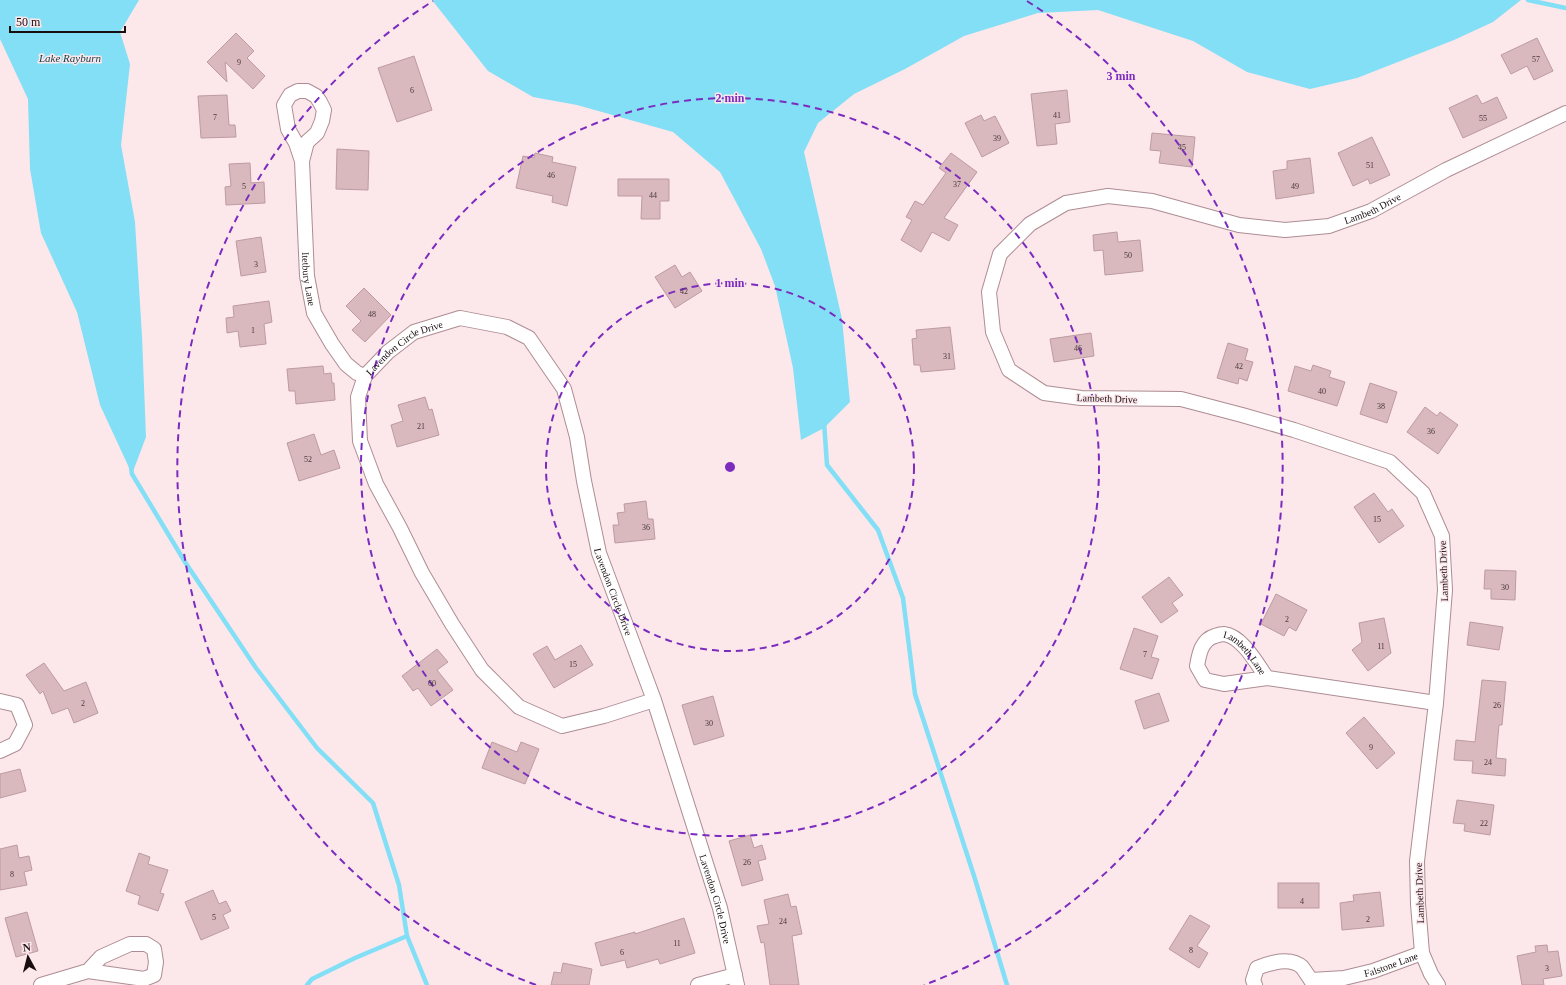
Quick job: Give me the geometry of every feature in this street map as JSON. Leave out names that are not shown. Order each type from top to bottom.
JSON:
[{"type":"street","name":"Lambeth Drive","points":[[1438,985],[1431,974],[1422,953],[1418,904],[1417,861],[1436,703],[1446,590],[1442,536],[1423,492],[1390,462],[1294,430],[1181,399],[1081,398],[1044,393],[1009,370],[993,332],[988,292],[1000,254],[1030,224],[1066,203],[1108,196],[1152,201],[1239,225],[1285,230],[1329,226],[1371,212],[1446,170],[1566,113]]},
{"type":"street","name":"Itetbury Lane","points":[[302,162],[307,276],[314,313],[332,344],[346,364],[357,373],[365,376]]},
{"type":"street","name":"Lavendon Circle Drive","points":[[654,700],[604,716],[562,726],[519,707],[482,670],[452,624],[422,573],[376,484],[360,441],[358,397],[365,376],[388,352],[414,332],[460,318],[507,327],[529,338],[564,389],[578,437],[584,481],[599,553],[654,700],[720,908],[736,980]]},
{"type":"street","name":"Lambeth Lane","points":[[1267,678],[1250,654],[1237,640],[1224,634],[1211,637],[1200,648],[1197,666],[1205,680],[1224,684],[1267,678],[1436,703]]},
{"type":"street","points":[[0,701],[16,705],[25,725],[15,744],[0,751]]},
{"type":"street","name":"Falstone Lane","points":[[1255,985],[1253,980],[1257,968],[1270,963],[1289,961],[1301,966],[1310,983],[1344,978],[1373,971],[1422,953]]},
{"type":"street","points":[[41,985],[88,971]]},
{"type":"street","points":[[698,985],[736,980]]},
{"type":"water","name":"Lake Rayburn","points":[[0,0],[139,0],[120,32],[130,64],[121,145],[135,222],[146,437],[132,474],[100,405],[77,312],[41,233],[30,169],[28,99],[0,39]]},
{"type":"water","points":[[432,0],[1521,0],[1493,22],[1454,40],[1357,78],[1310,89],[1247,72],[1193,41],[1098,10],[1038,13],[964,36],[905,69],[854,94],[818,123],[804,152],[842,319],[850,402],[824,428],[801,440],[793,368],[775,286],[761,249],[720,172],[673,132],[577,105],[533,97],[488,71]]},
{"type":"building","points":[[236,33],[254,51],[247,58],[265,76],[253,89],[225,62],[227,82],[207,62]]},
{"type":"building","points":[[1537,38],[1553,71],[1534,80],[1527,66],[1511,74],[1501,55]]},
{"type":"building","points":[[414,56],[432,110],[397,122],[378,68]]},
{"type":"building","points":[[1067,90],[1070,122],[1055,124],[1057,144],[1037,146],[1031,94]]},
{"type":"building","points":[[227,95],[229,125],[235,125],[236,137],[201,138],[198,96]]},
{"type":"building","points":[[1477,95],[1482,104],[1497,97],[1507,118],[1463,138],[1449,108]]},
{"type":"building","points":[[981,115],[984,121],[995,116],[1009,143],[982,157],[965,123]]},
{"type":"building","points":[[1152,133],[1195,137],[1192,167],[1159,163],[1161,151],[1150,150]]},
{"type":"building","points":[[1372,137],[1390,175],[1370,184],[1368,179],[1353,186],[1338,153]]},
{"type":"building","points":[[337,149],[369,151],[368,190],[336,189]]},
{"type":"building","points":[[535,153],[553,157],[552,162],[576,167],[567,206],[552,202],[553,196],[516,188],[523,156],[534,158]]},
{"type":"building","points":[[951,153],[977,172],[944,218],[958,225],[949,241],[932,232],[921,252],[901,240],[912,220],[906,217],[915,201],[923,205],[946,173],[939,168]]},
{"type":"building","points":[[1310,158],[1314,193],[1276,199],[1273,171],[1287,169],[1287,161]]},
{"type":"building","points":[[250,163],[251,183],[264,182],[265,203],[226,205],[225,187],[231,186],[229,164]]},
{"type":"building","points":[[618,179],[669,179],[669,201],[660,201],[660,219],[641,219],[642,196],[618,196]]},
{"type":"building","points":[[1117,232],[1118,242],[1140,240],[1143,271],[1105,275],[1103,250],[1094,251],[1093,235]]},
{"type":"building","points":[[261,237],[266,272],[241,276],[236,241]]},
{"type":"building","points":[[675,265],[682,277],[690,272],[702,291],[675,308],[655,277]]},
{"type":"building","points":[[364,288],[391,315],[365,342],[352,330],[361,321],[346,306]]},
{"type":"building","points":[[269,301],[272,322],[264,324],[266,344],[240,347],[238,331],[227,333],[226,318],[234,317],[233,306]]},
{"type":"building","points":[[950,327],[955,369],[921,372],[920,365],[914,365],[912,339],[917,338],[916,330]]},
{"type":"building","points":[[1091,333],[1094,356],[1054,362],[1050,339]]},
{"type":"building","points":[[1228,343],[1248,349],[1245,360],[1253,362],[1247,381],[1239,378],[1238,384],[1217,378]]},
{"type":"building","points":[[1313,365],[1331,371],[1329,377],[1345,382],[1337,406],[1288,391],[1295,366],[1311,371]]},
{"type":"building","points":[[323,366],[324,374],[331,373],[332,383],[334,383],[335,400],[296,404],[295,391],[289,391],[287,369]]},
{"type":"building","points":[[1370,383],[1397,392],[1387,423],[1360,414]]},
{"type":"building","points":[[425,397],[429,410],[432,409],[439,435],[397,447],[391,425],[403,421],[398,405]]},
{"type":"building","points":[[1425,407],[1437,416],[1440,412],[1458,425],[1438,454],[1407,432]]},
{"type":"building","points":[[314,434],[321,455],[334,450],[340,468],[299,481],[287,443]]},
{"type":"building","points":[[1374,493],[1388,512],[1392,509],[1404,526],[1379,543],[1354,507]]},
{"type":"building","points":[[646,501],[648,519],[653,519],[655,539],[615,543],[613,525],[619,525],[617,513],[625,512],[624,504]]},
{"type":"building","points":[[1485,570],[1516,571],[1515,600],[1491,599],[1491,589],[1484,589]]},
{"type":"building","points":[[1169,577],[1183,595],[1172,603],[1178,611],[1161,623],[1142,597]]},
{"type":"building","points":[[1276,594],[1307,610],[1296,631],[1289,627],[1284,636],[1261,624]]},
{"type":"building","points":[[1384,618],[1391,653],[1368,671],[1352,650],[1362,642],[1359,623]]},
{"type":"building","points":[[1470,622],[1503,627],[1499,650],[1467,645]]},
{"type":"building","points":[[1134,628],[1158,636],[1151,657],[1159,659],[1152,679],[1120,669]]},
{"type":"building","points":[[581,645],[593,665],[554,688],[533,654],[547,646],[555,660]]},
{"type":"building","points":[[437,649],[448,662],[437,670],[453,690],[431,706],[418,688],[413,691],[402,676]]},
{"type":"building","points":[[44,663],[64,691],[86,682],[98,713],[74,723],[68,708],[52,714],[43,691],[40,694],[26,675]]},
{"type":"building","points":[[1482,680],[1506,682],[1502,725],[1499,725],[1496,758],[1506,759],[1505,776],[1472,773],[1473,761],[1454,760],[1456,740],[1475,742]]},
{"type":"building","points":[[1159,693],[1169,721],[1144,729],[1135,701]]},
{"type":"building","points":[[713,696],[724,736],[694,745],[682,705]]},
{"type":"building","points":[[1364,717],[1395,753],[1377,769],[1346,733]]},
{"type":"building","points":[[492,742],[517,752],[521,742],[539,749],[525,784],[482,768]]},
{"type":"building","points":[[20,769],[26,791],[0,798],[0,774]]},
{"type":"building","points":[[1457,800],[1494,805],[1490,835],[1464,831],[1465,824],[1453,823]]},
{"type":"building","points":[[750,835],[754,848],[762,845],[766,859],[758,861],[763,880],[742,886],[729,841]]},
{"type":"building","points":[[17,845],[19,858],[29,856],[32,870],[24,872],[27,885],[0,890],[0,849]]},
{"type":"building","points":[[139,853],[150,857],[148,864],[168,870],[160,893],[164,894],[158,911],[138,904],[140,896],[126,891]]},
{"type":"building","points":[[1278,883],[1319,883],[1319,908],[1278,908]]},
{"type":"building","points":[[213,890],[219,904],[226,901],[231,911],[223,915],[229,928],[201,940],[185,902]]},
{"type":"building","points":[[1380,892],[1384,926],[1342,930],[1340,903],[1354,901],[1353,895]]},
{"type":"building","points":[[788,894],[791,907],[796,906],[802,934],[792,936],[799,985],[770,985],[764,942],[761,943],[757,926],[769,924],[764,900]]},
{"type":"building","points":[[27,912],[38,951],[16,957],[5,918]]},
{"type":"building","points":[[1190,915],[1210,926],[1197,946],[1208,953],[1199,968],[1169,949]]},
{"type":"building","points":[[684,918],[695,953],[660,964],[658,959],[627,968],[625,960],[601,966],[595,943],[635,932],[635,934]]},
{"type":"building","points":[[1547,945],[1548,952],[1558,951],[1562,976],[1543,979],[1544,985],[1522,985],[1517,956],[1536,952],[1535,946]]},
{"type":"building","points":[[563,963],[592,969],[589,985],[551,985],[554,972],[561,973]]},
{"type":"waterway","points":[[1528,0],[1566,8]]},
{"type":"waterway","points":[[824,422],[827,465],[878,530],[903,598],[915,694],[975,879],[1007,985]]},
{"type":"waterway","points":[[131,467],[132,474],[185,562],[256,668],[317,748],[373,803],[399,885],[407,936],[427,985]]},
{"type":"waterway","points":[[307,985],[312,979],[355,958],[407,936]]}]
